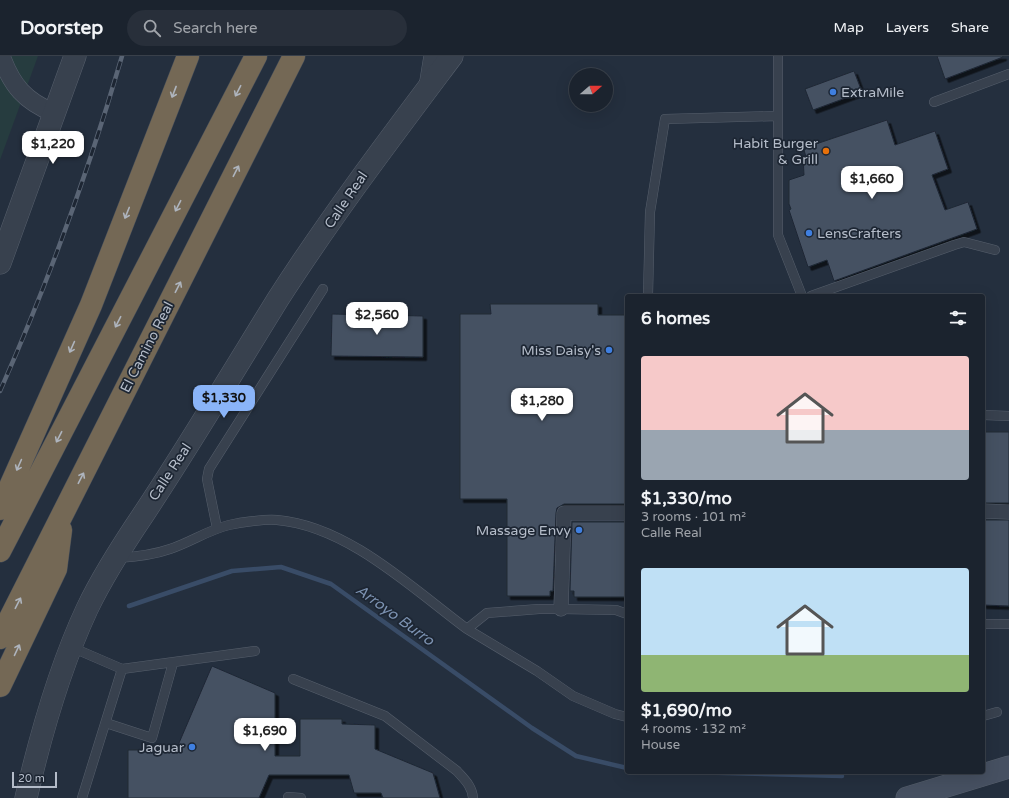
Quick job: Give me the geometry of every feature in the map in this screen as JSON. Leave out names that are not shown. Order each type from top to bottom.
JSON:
[{"type":"highway","points":[[0,509],[91,305],[188,56]]},
{"type":"highway","points":[[0,551],[256,56]]},
{"type":"highway","name":"El Camino Real","points":[[0,638],[294,56]]},
{"type":"highway","points":[[0,686],[56,569],[63,513]]},
{"type":"main road","points":[[907,798],[1009,768]]},
{"type":"street","points":[[1,56],[7,72],[15,86],[27,98],[37,105],[54,113]]},
{"type":"street","points":[[0,263],[74,56]]},
{"type":"street","points":[[428,87],[433,56]]},
{"type":"street","name":"Calle Real","points":[[26,798],[37,750],[70,647],[87,608],[128,535],[144,513],[215,402],[278,299],[373,161],[452,56]]},
{"type":"street","points":[[985,511],[1009,512]]},
{"type":"street","points":[[561,609],[564,513],[625,513]]},
{"type":"lane","points":[[778,56],[778,235],[801,294]]},
{"type":"lane","points":[[934,102],[1009,74]]},
{"type":"lane","points":[[648,294],[650,212],[665,119],[778,116]]},
{"type":"lane","points":[[816,294],[954,244],[964,242],[995,250]]},
{"type":"lane","points":[[216,528],[207,479],[209,469],[323,289]]},
{"type":"lane","points":[[985,415],[1009,416]]},
{"type":"lane","points":[[115,558],[140,556],[171,549],[216,528],[236,524],[276,520],[296,523],[324,531],[351,544],[394,573],[467,629],[537,671],[573,696],[615,714],[625,716]]},
{"type":"lane","points":[[467,629],[487,614],[539,609],[616,610],[625,613]]},
{"type":"lane","points":[[985,624],[1009,624]]},
{"type":"lane","points":[[70,647],[122,669],[255,651]]},
{"type":"lane","points":[[106,724],[152,738],[173,663]]},
{"type":"lane","points":[[82,798],[122,669]]},
{"type":"lane","points":[[293,679],[386,716],[457,771],[468,782],[473,798]]},
{"type":"lane","points":[[985,715],[997,712]]},
{"type":"lane","points":[[288,798],[301,798]]},
{"type":"green space","points":[[0,56],[38,56],[0,160]]},
{"type":"building","points":[[937,56],[1003,56],[1003,57],[945,79]]},
{"type":"building","points":[[854,71],[862,92],[813,110],[805,89]]},
{"type":"building","points":[[887,120],[895,145],[935,131],[948,169],[932,175],[945,210],[968,202],[977,229],[834,281],[827,260],[808,267],[789,210],[791,209],[789,204],[789,180],[804,175],[803,157],[806,157],[804,150],[813,145]]},
{"type":"building","points":[[490,304],[598,304],[598,315],[625,315],[625,504],[564,504],[557,508],[553,591],[550,591],[550,596],[507,596],[507,499],[460,499],[460,314],[491,314]]},
{"type":"building","points":[[332,314],[423,316],[423,357],[331,356]]},
{"type":"building","points":[[985,432],[1009,432],[1009,503],[985,503]]},
{"type":"building","points":[[985,520],[1009,520],[1009,606],[985,605]]},
{"type":"building","points":[[572,522],[625,522],[625,597],[574,597],[574,591],[570,591]]},
{"type":"building","points":[[212,666],[275,693],[275,756],[300,756],[300,719],[342,719],[342,724],[375,725],[375,749],[433,773],[440,798],[383,798],[381,793],[354,793],[349,775],[269,775],[259,798],[128,798],[128,750],[176,750]]},
{"type":"waterway","name":"Arroyo Burro","points":[[129,606],[232,571],[281,567],[331,584],[532,728],[576,756],[625,768]]},
{"type":"waterway","name":"Arroyo Burro","points":[[764,774],[842,776]]},
{"type":"railway","points":[[0,391],[35,309],[67,226],[96,141],[122,56]]},
{"type":"place","name":"ExtraMile","points":[[833,92]]},
{"type":"place","name":"Habit Burger & Grill","points":[[826,151]]},
{"type":"place","name":"LensCrafters","points":[[809,233]]},
{"type":"place","name":"Miss Daisy's","points":[[609,350]]},
{"type":"place","name":"Massage Envy","points":[[579,530]]},
{"type":"place","name":"Jaguar","points":[[192,747]]}]
